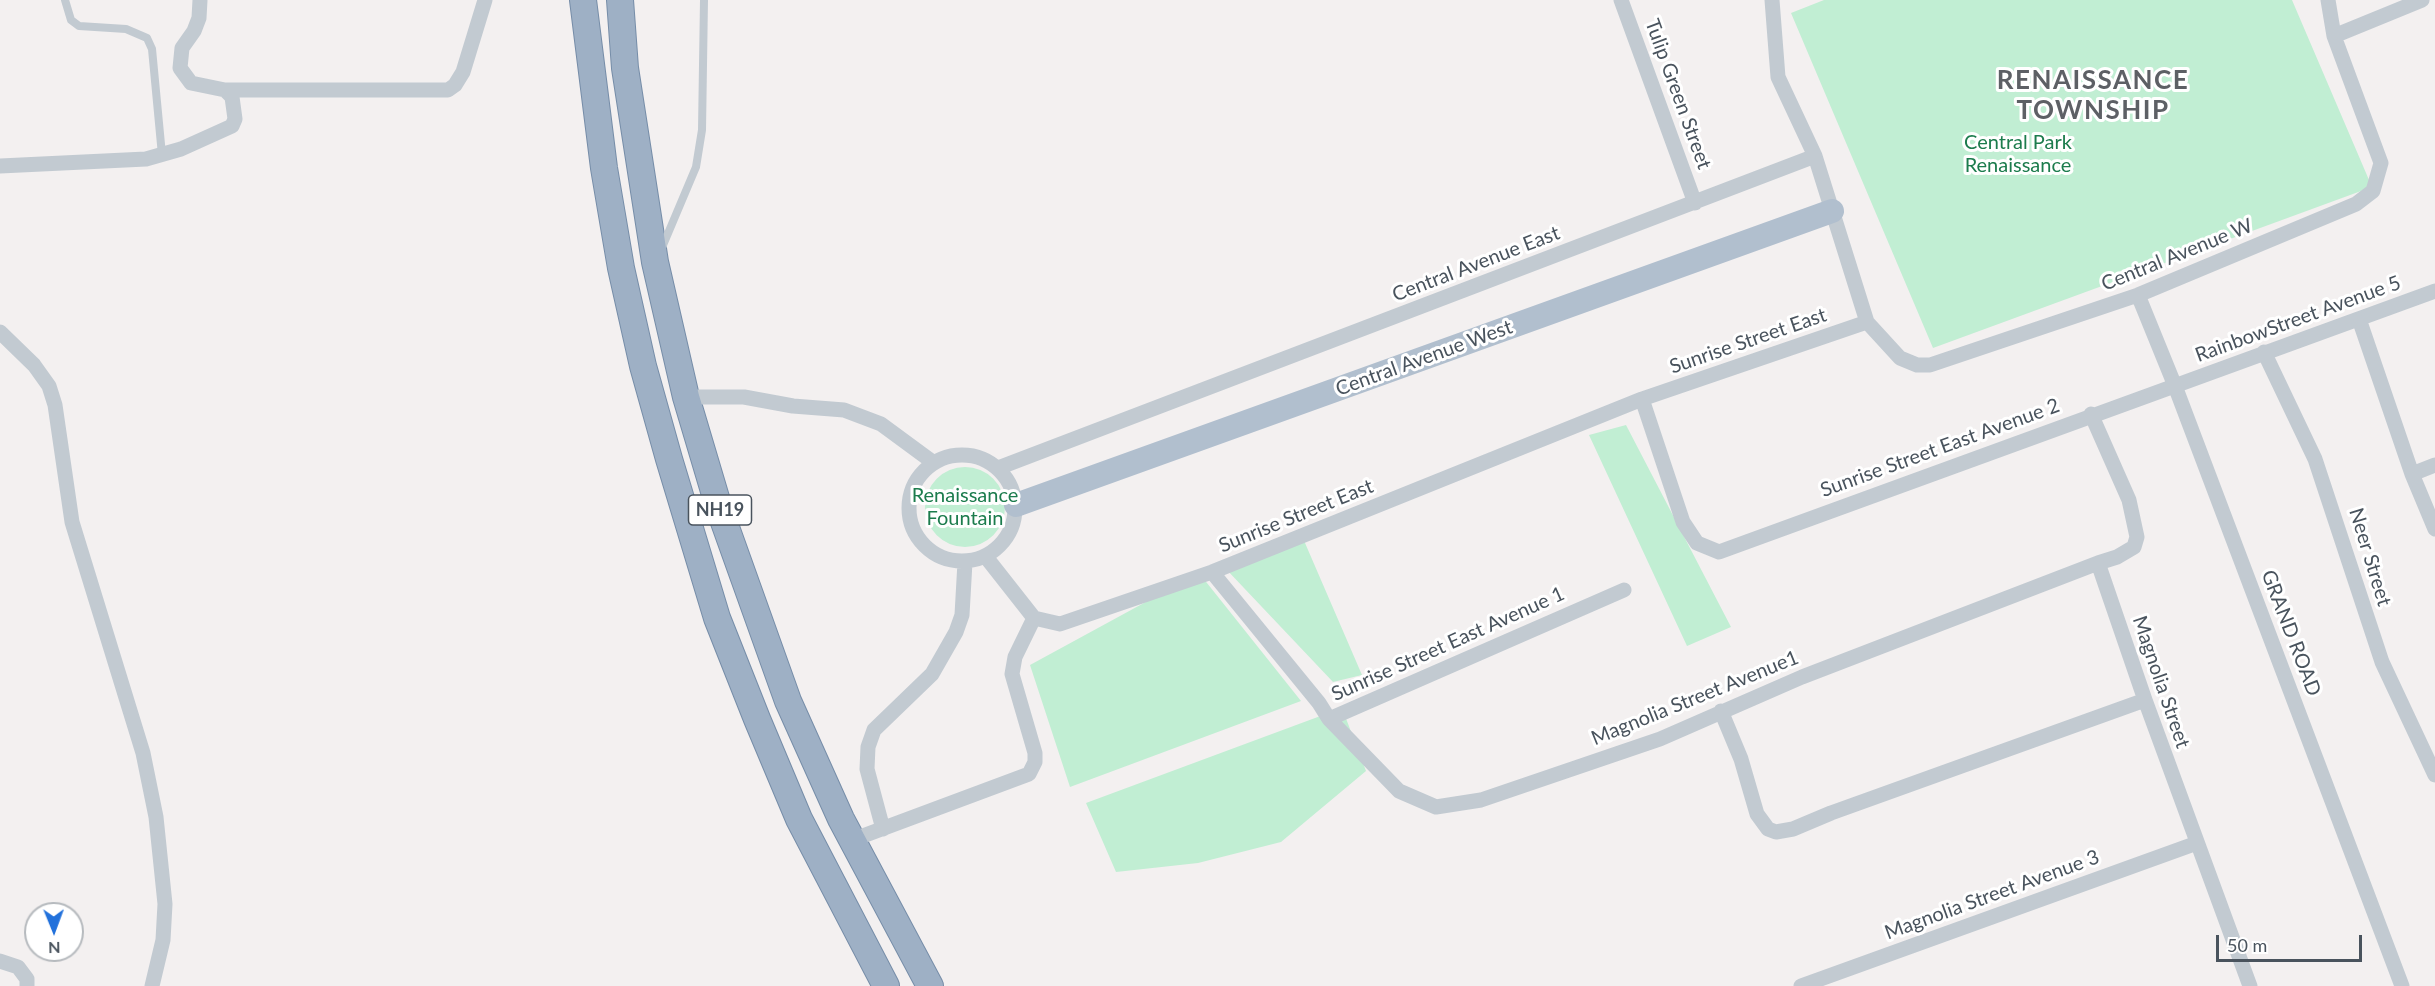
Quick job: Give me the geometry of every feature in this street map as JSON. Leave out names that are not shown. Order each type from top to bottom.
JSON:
[{"type":"highway","name":"NH19","points":[[583,0],[603,156],[621,268],[651,399],[717,618],[799,819],[886,986]]},
{"type":"highway","name":"NH19","points":[[620,0],[628,91],[655,262],[686,397],[719,508],[788,701],[852,840],[930,986]]},
{"type":"main road","name":"Central Avenue West","points":[[1016,505],[1833,211]]},
{"type":"street","points":[[201,0],[199,18],[194,32],[182,48],[178,59],[180,68],[191,82],[225,90],[448,90],[455,85],[463,72],[485,0]]},
{"type":"street","name":"Tulip Green Street","points":[[1621,0],[1695,203]]},
{"type":"street","points":[[1772,0],[1778,78],[1815,156]]},
{"type":"street","name":"Central Avenue W","points":[[1815,156],[1867,322],[1899,358],[1917,365],[1930,365],[2138,295],[2356,204],[2373,191],[2379,177],[2379,155],[2334,36],[2328,0]]},
{"type":"street","points":[[2334,36],[2422,0]]},
{"type":"street","points":[[0,166],[146,159],[162,156],[232,126],[235,119],[234,103],[225,90]]},
{"type":"street","name":"Central Avenue East","points":[[998,468],[1815,156]]},
{"type":"street","name":"RainbowStreet Avenue 5","points":[[2175,386],[2435,291]]},
{"type":"street","name":"GRAND ROAD","points":[[2138,295],[2175,386],[2402,986]]},
{"type":"street","points":[[2359,319],[2412,474],[2435,529]]},
{"type":"street","name":"Sunrise Street East","points":[[1034,618],[1060,624],[1212,572],[1642,399],[1867,322]]},
{"type":"street","points":[[0,332],[34,365],[49,386],[55,405],[72,522],[143,753],[156,817],[165,904],[163,940],[152,986]]},
{"type":"street","name":"Neer Street","points":[[2264,352],[2315,459],[2382,662],[2435,775]]},
{"type":"street","name":"Sunrise Street East Avenue 2","points":[[1642,399],[1683,522],[1697,543],[1719,552],[2091,414],[2175,386]]},
{"type":"street","points":[[686,397],[744,397],[792,406],[844,410],[881,424],[934,463]]},
{"type":"street","points":[[2091,414],[2129,500],[2137,537],[2133,547],[2117,557],[2098,563]]},
{"type":"street","points":[[959,454],[980,457],[998,468],[1011,485],[1016,505],[1013,526],[1002,544],[986,557],[965,562],[944,559],[926,548],[913,532],[908,511],[911,490],[921,472],[934,463],[959,454]]},
{"type":"street","points":[[2412,474],[2435,465]]},
{"type":"street","points":[[852,840],[1031,771],[1035,762],[1035,753],[1012,674],[1015,657],[1034,618],[986,557]]},
{"type":"street","points":[[883,829],[867,770],[868,747],[874,730],[932,674],[956,632],[962,615],[965,562]]},
{"type":"street","name":"Magnolia Street","points":[[2098,563],[2145,700],[2250,986]]},
{"type":"street","name":"Magnolia Street Avenue1","points":[[1329,719],[1398,791],[1436,807],[1481,800],[1660,738],[1721,711],[2098,563]]},
{"type":"street","name":"Sunrise Street East Avenue 1","points":[[1212,572],[1319,703],[1329,719],[1624,590]]},
{"type":"street","points":[[1721,711],[1741,759],[1757,814],[1768,829],[1776,832],[1793,829],[1831,813],[2145,700]]},
{"type":"street","name":"Magnolia Street Avenue 3","points":[[1801,986],[2197,843]]},
{"type":"street","points":[[0,961],[18,968],[27,979],[27,986]]},
{"type":"lane","points":[[65,0],[71,20],[79,26],[126,29],[147,38],[152,49],[162,156]]},
{"type":"lane","points":[[655,262],[696,167],[702,130],[704,0]]},
{"type":"green space","name":"Central Park Renaissance","points":[[1824,0],[2292,0],[2372,187],[1933,348],[1791,13]]},
{"type":"green space","points":[[1626,425],[1731,627],[1687,646],[1589,435]]},
{"type":"green space","name":"Renaissance Fountain","points":[[965,467],[980,470],[993,479],[1002,492],[1005,507],[1002,522],[993,535],[980,544],[965,547],[950,544],[937,535],[928,522],[925,507],[928,492],[937,479],[950,470]]},
{"type":"green space","points":[[1302,536],[1362,675],[1333,682],[1226,569]]},
{"type":"green space","points":[[1199,573],[1301,701],[1070,787],[1030,665]]},
{"type":"green space","points":[[1342,708],[1366,771],[1281,842],[1198,863],[1116,872],[1086,803]]},
{"type":"district","name":"RENAISSANCE TOWNSHIP","points":[[2093,96]]}]
